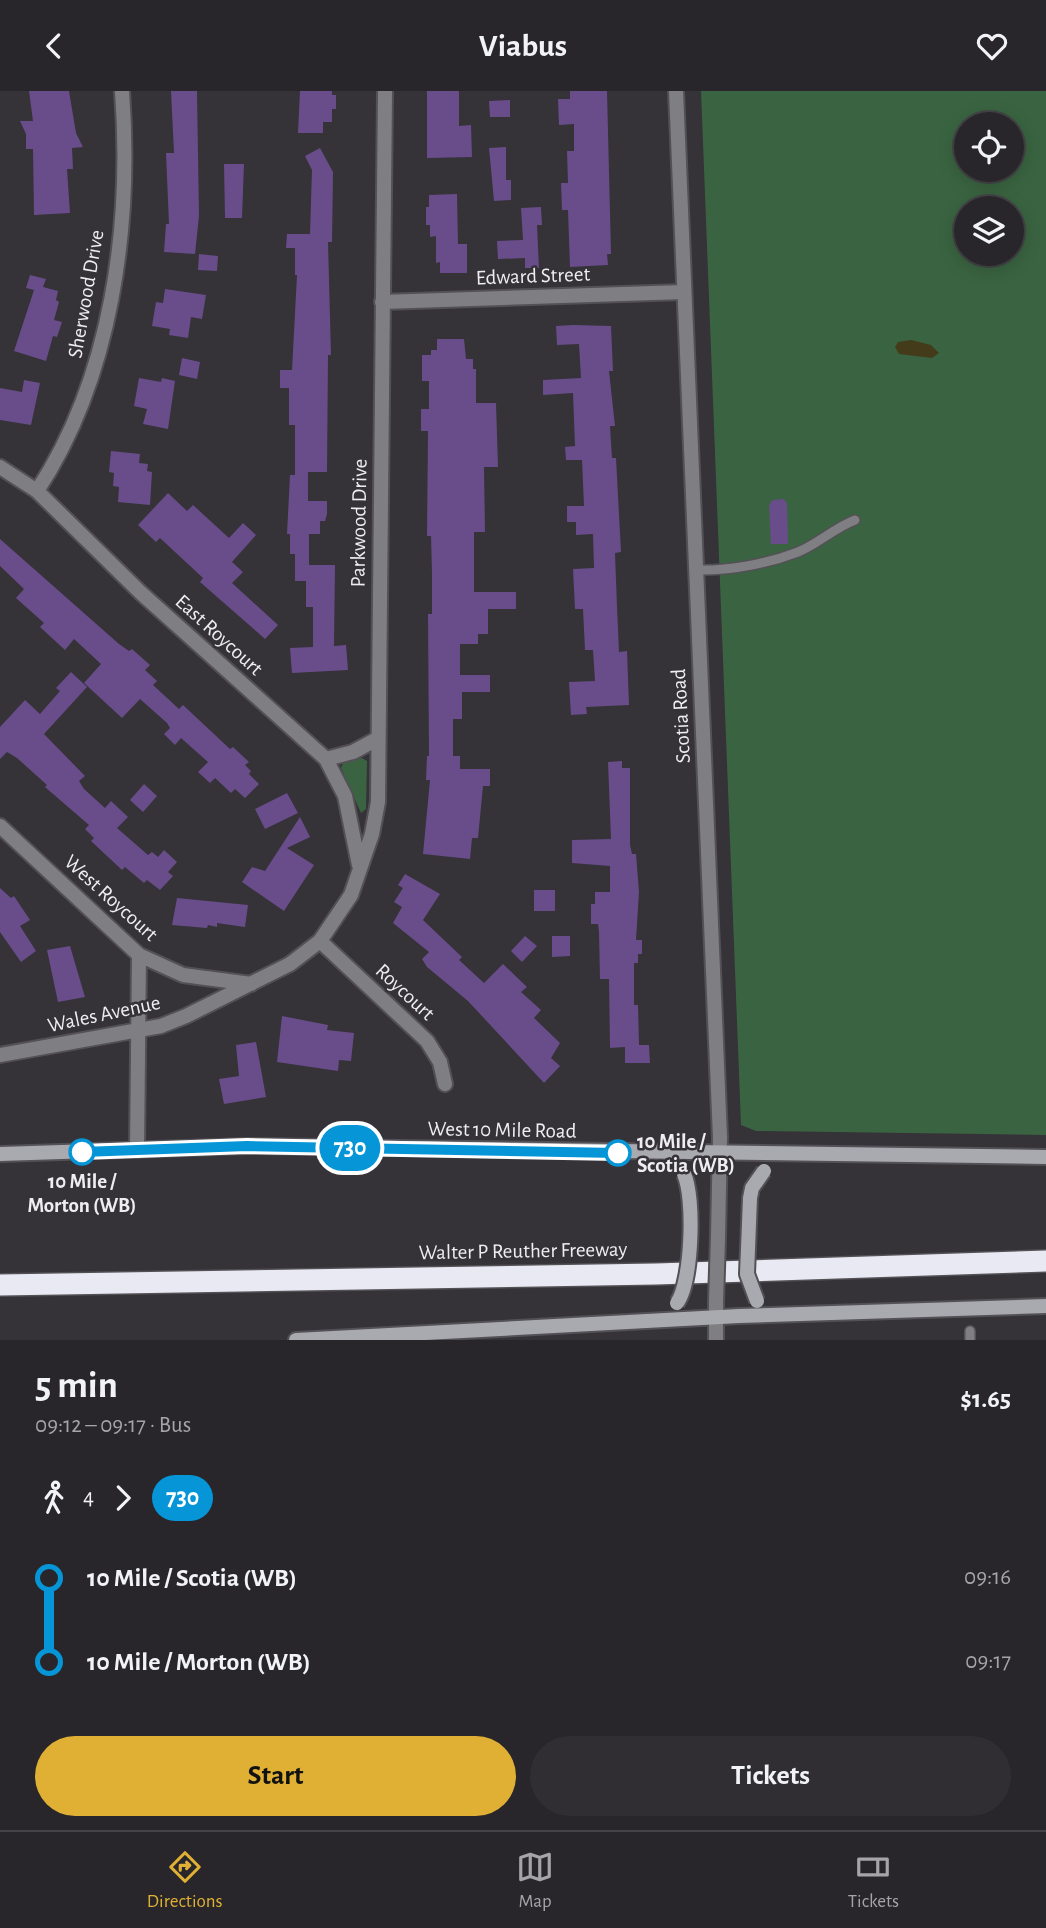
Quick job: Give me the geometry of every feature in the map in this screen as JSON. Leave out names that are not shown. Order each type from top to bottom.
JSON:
[{"type":"highway","name":"Walter P Reuther Freeway","points":[[0,1285],[656,1274],[1046,1261]]},
{"type":"main road","name":"West 10 Mile Road","points":[[0,1154],[247,1146],[785,1156],[1046,1157]]},
{"type":"main road","points":[[643,1323],[666,1313],[677,1303],[685,1287],[688,1266],[690,1195],[684,1174],[665,1154]]},
{"type":"main road","points":[[783,1316],[765,1309],[757,1301],[747,1274],[752,1188],[764,1171],[785,1156]]},
{"type":"main road","points":[[296,1340],[716,1318],[1046,1306]]},
{"type":"street","name":"Sherwood Drive","points":[[37,491],[56,463],[77,416],[103,332],[117,255],[124,179],[122,91]]},
{"type":"street","name":"Parkwood Drive","points":[[320,941],[335,923],[351,895],[376,818],[385,91]]},
{"type":"street","name":"Scotia Road","points":[[676,91],[720,1155],[716,1340]]},
{"type":"street","name":"Edward Street","points":[[382,302],[684,292]]},
{"type":"street","name":"East Roycourt","points":[[0,467],[37,491],[141,593],[326,759],[345,796],[359,866]]},
{"type":"street","points":[[326,759],[353,751],[377,739]]},
{"type":"street","name":"West Roycourt","points":[[0,826],[139,955],[183,975],[251,984]]},
{"type":"street","points":[[251,984],[290,964],[320,941]]},
{"type":"street","name":"Roycourt","points":[[320,941],[427,1041],[440,1062],[446,1084]]},
{"type":"street","points":[[137,1150],[139,955]]},
{"type":"street","name":"Wales Avenue","points":[[0,1055],[138,1032],[186,1016],[251,984]]},
{"type":"lane","points":[[696,570],[718,571],[782,557],[799,551],[825,533],[855,520]]},
{"type":"green space","points":[[701,91],[1046,91],[1046,1135],[756,1131],[741,1125]]},
{"type":"green space","points":[[362,758],[367,761],[366,809],[361,813],[341,768],[343,763]]},
{"type":"sand","points":[[911,340],[931,345],[939,353],[932,358],[899,354],[895,347],[898,342]]},
{"type":"building","points":[[29,91],[69,91],[76,133],[83,147],[72,148],[73,169],[67,169],[70,213],[34,215],[33,149],[26,149],[26,134],[20,121],[33,121]]},
{"type":"building","points":[[171,91],[197,91],[199,216],[195,254],[164,252],[166,224],[169,224],[166,153],[174,153]]},
{"type":"building","points":[[300,91],[332,91],[332,95],[336,95],[332,122],[323,122],[323,133],[298,133]]},
{"type":"building","points":[[427,91],[459,91],[459,126],[471,125],[472,157],[427,158]]},
{"type":"building","points":[[570,91],[607,91],[611,254],[607,254],[608,265],[570,267],[568,210],[562,210],[561,183],[568,183],[567,151],[574,151],[574,124],[559,125],[558,99],[570,99]]},
{"type":"building","points":[[510,100],[510,117],[490,117],[489,101]]},
{"type":"building","points":[[506,147],[506,180],[511,180],[511,200],[494,201],[489,148]]},
{"type":"building","points":[[320,148],[333,172],[332,242],[328,242],[331,355],[328,355],[327,472],[308,472],[308,501],[327,501],[327,514],[325,521],[320,521],[320,534],[309,534],[309,565],[335,565],[334,646],[346,645],[348,670],[292,673],[290,648],[313,647],[313,607],[306,607],[306,581],[295,581],[295,554],[290,554],[290,534],[287,534],[290,475],[295,475],[295,425],[289,425],[289,388],[280,388],[280,370],[292,370],[297,275],[295,248],[286,248],[287,234],[310,234],[312,170],[305,156]]},
{"type":"building","points":[[224,164],[244,164],[242,218],[225,218]]},
{"type":"building","points":[[457,194],[458,244],[467,244],[467,273],[440,273],[440,262],[436,263],[436,236],[430,237],[430,225],[426,225],[426,207],[429,207],[429,195]]},
{"type":"building","points":[[541,207],[542,225],[537,225],[539,268],[525,268],[525,258],[498,259],[497,241],[523,240],[521,208]]},
{"type":"building","points":[[199,254],[218,256],[217,271],[198,270]]},
{"type":"building","points":[[30,275],[46,279],[43,287],[58,291],[56,300],[59,302],[54,320],[62,322],[57,337],[53,336],[46,361],[14,351],[34,290],[26,288]]},
{"type":"building","points":[[165,289],[206,295],[202,319],[191,317],[188,338],[169,335],[170,329],[152,326],[156,302],[163,303]]},
{"type":"building","points":[[556,326],[611,326],[613,371],[609,371],[615,426],[610,426],[612,458],[616,458],[621,552],[615,553],[619,652],[627,651],[629,705],[586,707],[587,714],[571,715],[569,682],[595,681],[593,650],[585,650],[583,609],[575,609],[573,569],[594,568],[593,534],[576,535],[576,522],[567,522],[567,506],[584,506],[582,460],[566,460],[565,447],[575,446],[573,393],[543,395],[543,380],[581,378],[579,344],[557,345]]},
{"type":"building","points":[[437,339],[464,339],[466,359],[473,359],[473,369],[476,369],[476,403],[496,403],[498,467],[484,467],[485,532],[474,532],[474,592],[516,592],[516,609],[488,609],[488,634],[478,634],[478,644],[460,644],[460,675],[490,675],[490,692],[462,692],[462,719],[453,719],[453,756],[460,756],[460,769],[490,769],[490,786],[483,786],[478,838],[472,838],[470,859],[423,854],[430,780],[426,780],[429,756],[428,614],[432,614],[432,574],[431,536],[427,536],[428,431],[421,431],[421,409],[429,409],[429,381],[422,381],[422,355],[431,355],[431,350],[437,350]]},
{"type":"building","points":[[182,358],[200,362],[197,379],[179,375]]},
{"type":"building","points":[[139,378],[161,382],[162,378],[175,381],[168,429],[143,424],[147,409],[134,406]]},
{"type":"building","points":[[24,380],[40,383],[31,425],[0,420],[0,388],[22,392]]},
{"type":"building","points":[[111,451],[140,454],[139,463],[148,464],[147,471],[152,472],[150,505],[118,502],[119,487],[113,486],[114,473],[109,472]]},
{"type":"building","points":[[168,493],[187,511],[193,505],[229,538],[243,523],[256,535],[232,562],[243,572],[232,583],[278,625],[265,639],[200,582],[203,578],[160,538],[156,542],[138,525]]},
{"type":"building","points":[[784,499],[787,504],[788,544],[771,544],[769,505],[773,500]]},
{"type":"building","points":[[0,539],[119,644],[129,651],[132,649],[150,665],[145,670],[157,681],[153,685],[179,709],[183,705],[230,749],[233,747],[249,762],[245,765],[251,771],[249,774],[259,784],[245,798],[235,789],[231,793],[215,778],[210,783],[198,772],[208,762],[181,738],[175,745],[164,734],[170,728],[167,723],[140,699],[122,718],[84,683],[101,664],[74,639],[65,650],[40,627],[44,623],[16,598],[24,589],[0,566]]},
{"type":"building","points":[[71,672],[87,687],[44,734],[85,776],[79,781],[84,789],[105,808],[111,801],[128,817],[117,828],[148,855],[152,852],[158,857],[164,850],[177,862],[168,872],[173,876],[160,890],[147,880],[144,883],[125,867],[122,870],[91,841],[94,838],[85,829],[89,825],[45,787],[47,785],[17,758],[7,752],[0,759],[0,727],[25,700],[40,714],[60,691],[56,688]]},
{"type":"building","points":[[622,761],[622,768],[630,768],[630,845],[632,854],[636,854],[639,892],[636,940],[642,940],[642,954],[638,954],[638,963],[634,963],[634,1005],[638,1005],[639,1045],[649,1045],[650,1063],[625,1063],[625,1047],[610,1048],[609,979],[600,979],[599,932],[598,924],[591,924],[591,904],[595,904],[595,892],[610,892],[610,866],[572,863],[572,840],[611,839],[608,762]]},
{"type":"building","points":[[144,784],[157,796],[143,812],[130,800]]},
{"type":"building","points":[[287,793],[298,813],[265,829],[255,809]]},
{"type":"building","points":[[300,817],[310,837],[287,848],[314,865],[284,911],[242,882],[252,867],[265,871]]},
{"type":"building","points":[[405,874],[440,894],[423,920],[462,957],[459,960],[484,983],[503,964],[527,987],[521,992],[541,1010],[534,1018],[560,1043],[551,1058],[560,1066],[544,1083],[468,1001],[427,967],[422,959],[429,952],[393,923],[402,907],[394,902],[403,888],[398,885]]},
{"type":"building","points":[[0,888],[11,898],[14,896],[30,920],[20,926],[36,951],[21,962],[0,932]]},
{"type":"building","points":[[534,890],[555,890],[555,911],[534,911]]},
{"type":"building","points":[[177,898],[248,905],[245,927],[217,923],[217,927],[208,925],[207,928],[172,925]]},
{"type":"building","points":[[525,936],[537,946],[522,962],[511,951]]},
{"type":"building","points":[[552,936],[570,936],[570,956],[552,957]]},
{"type":"building","points":[[70,946],[85,997],[58,1002],[47,950]]},
{"type":"building","points":[[282,1016],[328,1025],[327,1030],[354,1033],[351,1061],[339,1060],[338,1071],[277,1062]]},
{"type":"building","points":[[256,1042],[266,1097],[224,1104],[219,1079],[239,1076],[236,1045]]},
{"type":"bus line","name":"730","points":[[82,1152],[247,1146],[618,1153]]},
{"type":"place","name":"10 Mile / Morton (WB)","points":[[82,1152]]},
{"type":"place","name":"10 Mile / Scotia (WB)","points":[[618,1153]]}]
